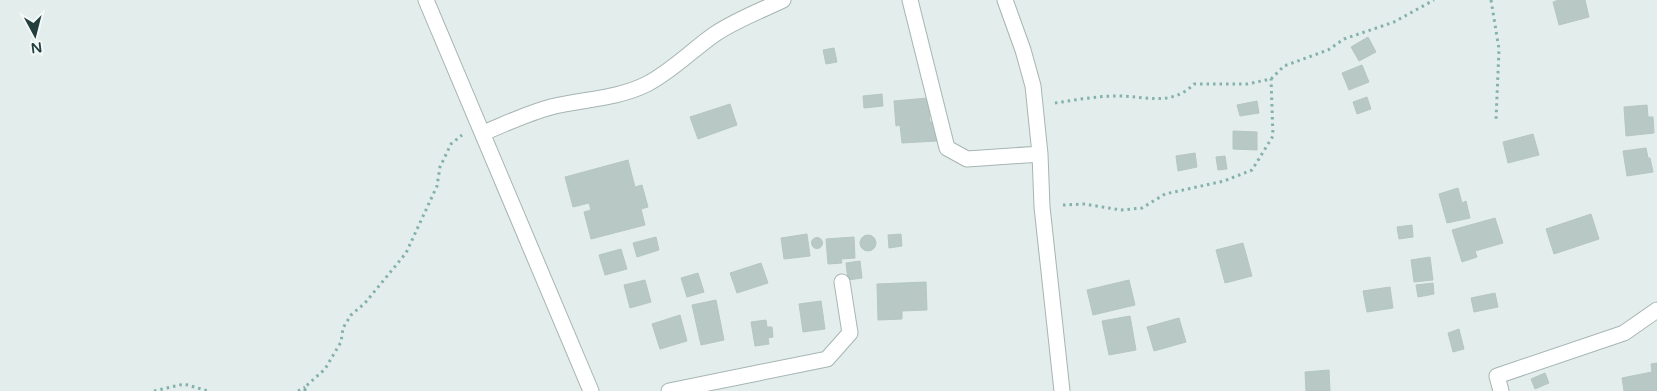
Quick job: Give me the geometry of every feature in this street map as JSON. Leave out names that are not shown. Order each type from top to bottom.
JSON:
[{"type":"street","points":[[426,0],[591,391]]},
{"type":"street","points":[[480,128],[549,107],[608,96],[647,84],[732,23],[783,0]]},
{"type":"street","points":[[910,0],[947,148],[967,160],[1040,154]]},
{"type":"street","points":[[1005,0],[1030,71],[1036,106],[1042,207],[1062,391]]},
{"type":"street","points":[[669,391],[827,359],[850,333],[842,282]]},
{"type":"street","points":[[1501,391],[1497,376],[1624,333],[1657,310]]},
{"type":"path","points":[[1036,106],[1117,96],[1165,99],[1185,93],[1194,84],[1247,84],[1271,79],[1284,66],[1328,50],[1344,39],[1394,22],[1434,0]]},
{"type":"path","points":[[1491,0],[1499,49],[1496,120]]},
{"type":"path","points":[[1042,207],[1084,204],[1121,210],[1142,208],[1165,194],[1224,181],[1252,170],[1273,136],[1271,79]]},
{"type":"path","points":[[298,391],[305,389],[325,369],[341,342],[343,328],[351,315],[365,303],[406,253],[437,186],[440,167],[451,144],[480,128]]},
{"type":"path","points":[[154,391],[184,384],[208,391]]},
{"type":"building","points":[[1559,0],[1585,0],[1589,17],[1559,25],[1553,2]]},
{"type":"building","points":[[1368,37],[1376,52],[1359,61],[1351,47]]},
{"type":"building","points":[[834,48],[837,62],[826,64],[823,50]]},
{"type":"building","points":[[1362,65],[1369,82],[1349,90],[1342,73]]},
{"type":"building","points":[[882,94],[883,106],[864,108],[863,96]]},
{"type":"building","points":[[1367,97],[1371,109],[1357,114],[1353,102]]},
{"type":"building","points":[[928,98],[930,122],[935,122],[937,141],[902,143],[900,125],[896,126],[894,101]]},
{"type":"building","points":[[1257,101],[1259,113],[1240,116],[1237,105]]},
{"type":"building","points":[[730,104],[737,125],[698,139],[690,117]]},
{"type":"building","points":[[1647,105],[1648,117],[1653,117],[1654,133],[1626,136],[1624,107]]},
{"type":"building","points":[[1233,131],[1257,132],[1257,150],[1233,149]]},
{"type":"building","points":[[1533,134],[1539,155],[1508,163],[1503,142]]},
{"type":"building","points":[[1646,148],[1653,172],[1627,176],[1623,151]]},
{"type":"building","points":[[1195,153],[1197,167],[1178,171],[1176,156]]},
{"type":"building","points":[[1225,156],[1227,169],[1218,170],[1216,157]]},
{"type":"building","points":[[628,160],[635,187],[642,185],[648,207],[641,209],[645,225],[591,239],[584,212],[591,210],[589,203],[573,207],[565,177]]},
{"type":"building","points":[[1458,188],[1462,203],[1466,201],[1470,218],[1447,223],[1439,194]]},
{"type":"building","points":[[1591,214],[1599,239],[1554,254],[1546,229]]},
{"type":"building","points":[[1495,218],[1503,243],[1475,251],[1477,257],[1462,262],[1452,230]]},
{"type":"building","points":[[1412,225],[1413,237],[1399,239],[1397,227]]},
{"type":"building","points":[[807,234],[810,256],[784,259],[781,238]]},
{"type":"building","points":[[901,234],[902,246],[889,248],[888,235]]},
{"type":"building","points":[[865,235],[871,235],[876,240],[874,249],[865,251],[860,246],[860,240]]},
{"type":"building","points":[[656,237],[659,250],[637,257],[633,243]]},
{"type":"building","points":[[854,237],[855,258],[841,259],[842,263],[828,264],[826,239]]},
{"type":"building","points":[[815,238],[819,238],[822,243],[821,247],[815,248],[812,245],[812,241]]},
{"type":"building","points":[[1243,243],[1252,276],[1225,283],[1216,250]]},
{"type":"building","points":[[621,249],[627,269],[605,275],[599,255]]},
{"type":"building","points":[[1430,257],[1433,280],[1414,282],[1411,260]]},
{"type":"building","points":[[860,261],[862,278],[848,280],[846,263]]},
{"type":"building","points":[[761,263],[768,283],[737,293],[730,273]]},
{"type":"building","points":[[698,273],[704,292],[687,297],[681,278]]},
{"type":"building","points":[[645,280],[651,302],[630,308],[624,285]]},
{"type":"building","points":[[1129,280],[1135,305],[1093,315],[1087,290]]},
{"type":"building","points":[[926,282],[927,310],[902,311],[902,319],[878,320],[877,284]]},
{"type":"building","points":[[1433,283],[1434,294],[1418,297],[1416,285]]},
{"type":"building","points":[[1390,287],[1393,308],[1367,312],[1363,291]]},
{"type":"building","points":[[1495,293],[1498,307],[1474,312],[1471,298]]},
{"type":"building","points":[[716,300],[724,340],[701,345],[692,305]]},
{"type":"building","points":[[821,301],[825,329],[803,332],[799,304]]},
{"type":"building","points":[[680,315],[687,341],[660,349],[652,324]]},
{"type":"building","points":[[1130,316],[1136,350],[1109,355],[1102,321]]},
{"type":"building","points":[[1179,318],[1186,342],[1154,351],[1147,327]]},
{"type":"building","points":[[766,320],[767,327],[772,327],[773,337],[768,338],[769,344],[755,346],[751,322]]},
{"type":"building","points":[[1459,329],[1464,349],[1453,352],[1448,333]]},
{"type":"building","points":[[1657,363],[1657,391],[1624,391],[1622,378],[1652,372],[1651,364]]},
{"type":"building","points":[[1329,370],[1330,391],[1306,391],[1305,372]]},
{"type":"building","points":[[1545,373],[1549,383],[1535,389],[1531,379]]}]
